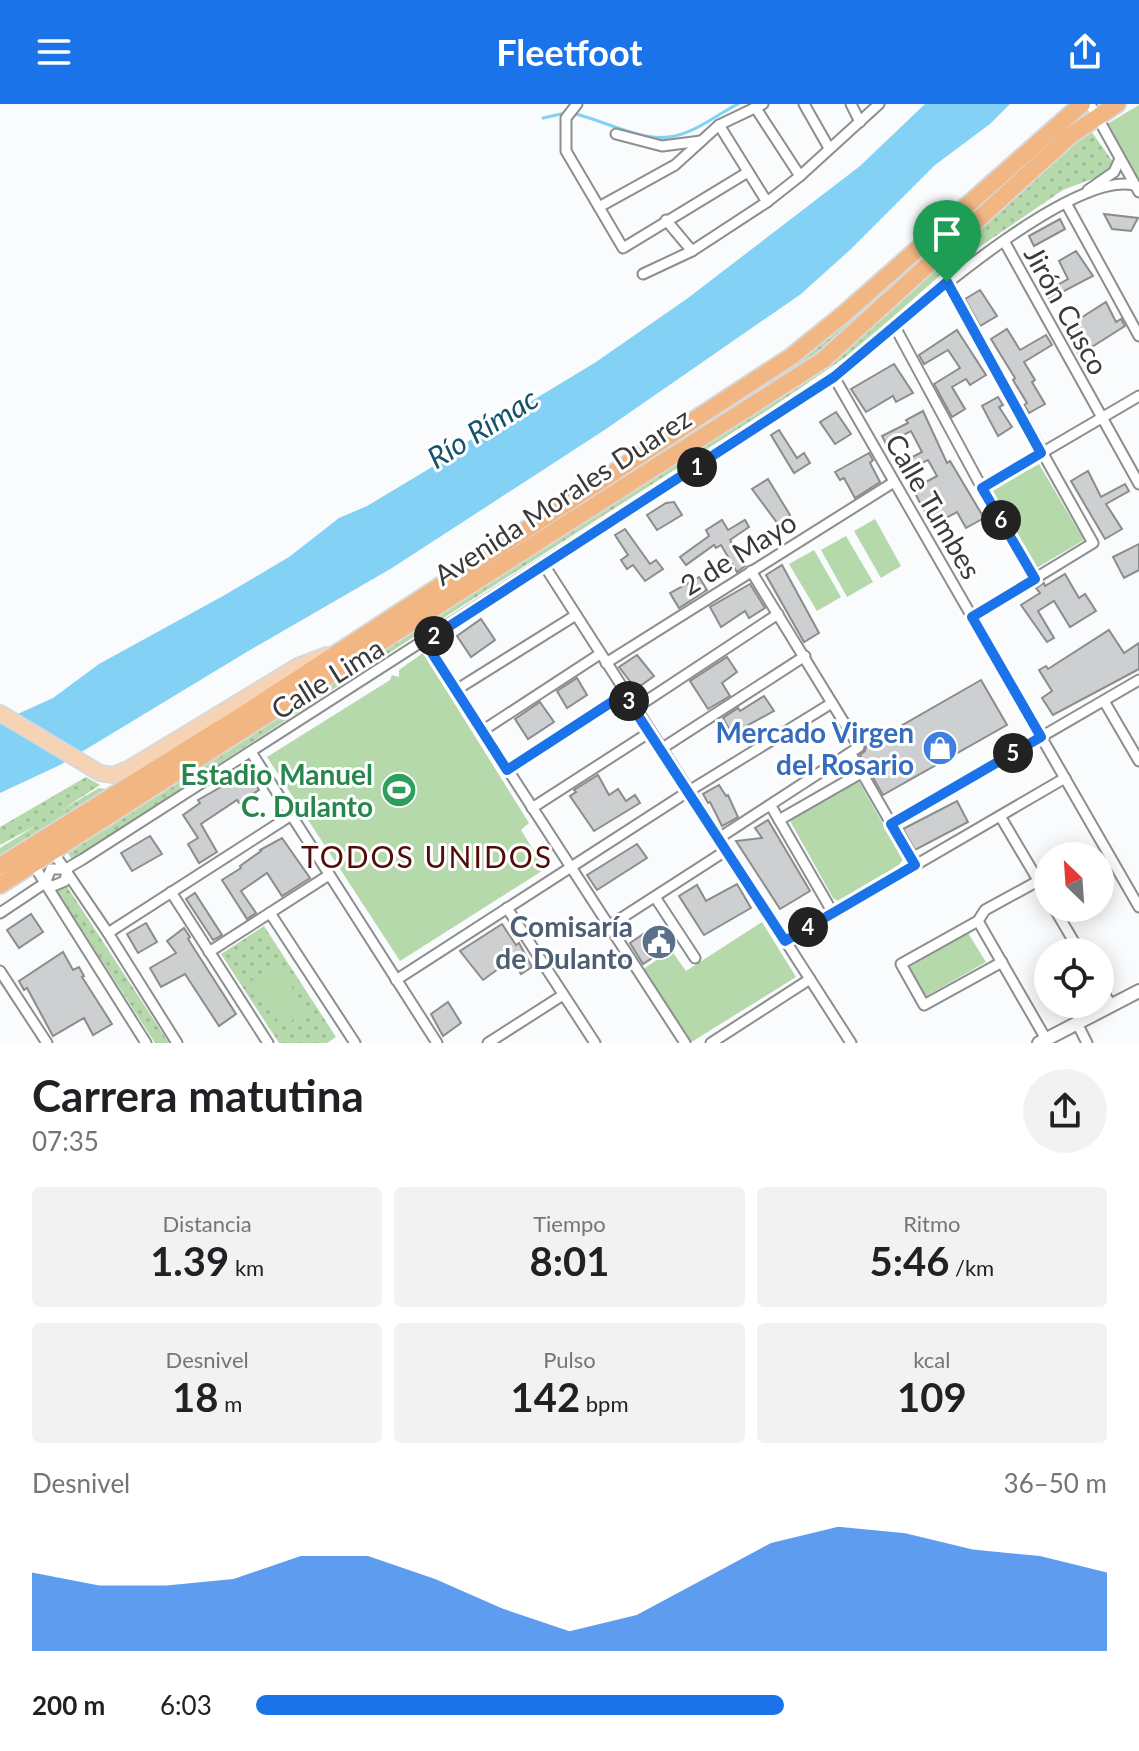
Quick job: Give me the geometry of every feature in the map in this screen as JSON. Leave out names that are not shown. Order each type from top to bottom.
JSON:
[{"type":"highway","name":"Avenida Morales Duarez","points":[[0,866],[342,650],[801,349],[1082,104]]},
{"type":"highway","name":"Avenida Morales Duarez","points":[[0,885],[823,360],[1071,135],[1093,110],[1117,104]]},
{"type":"main road","points":[[0,713],[94,769],[108,775],[122,773],[298,666],[342,650]]},
{"type":"street","points":[[577,104],[566,118],[566,151],[623,248],[748,172]]},
{"type":"street","points":[[804,104],[829,148]]},
{"type":"street","points":[[851,104],[860,122]]},
{"type":"street","points":[[643,274],[692,251],[767,202],[879,104]]},
{"type":"street","points":[[1062,121],[1075,104]]},
{"type":"street","points":[[599,207],[675,165],[719,125],[759,105],[800,176]]},
{"type":"street","points":[[1093,110],[1137,189]]},
{"type":"street","points":[[719,125],[767,202]]},
{"type":"street","points":[[616,134],[662,146],[701,141]]},
{"type":"street","name":"Calle Lima","points":[[0,913],[45,883],[51,869],[66,869],[425,642],[834,377],[947,282],[1004,241],[1114,172],[1120,159]]},
{"type":"street","name":"Calle Lima","points":[[1082,194],[1114,184],[1137,189]]},
{"type":"street","points":[[1066,203],[1139,336]]},
{"type":"street","points":[[666,220],[692,251]]},
{"type":"street","name":"Jirón Cusco","points":[[1004,241],[1139,482]]},
{"type":"street","points":[[947,282],[1093,543],[972,617]]},
{"type":"street","points":[[895,327],[1035,579]]},
{"type":"street","name":"Calle Tumbes","points":[[834,377],[1139,907]]},
{"type":"street","points":[[982,488],[1139,396]]},
{"type":"street","name":"2 de Mayo","points":[[482,731],[894,482]]},
{"type":"street","points":[[544,565],[847,1041]]},
{"type":"street","points":[[719,838],[859,746],[751,571]]},
{"type":"street","points":[[634,709],[778,614]]},
{"type":"street","points":[[456,690],[576,615]]},
{"type":"street","points":[[425,642],[685,1043]]},
{"type":"street","points":[[661,749],[805,656]]},
{"type":"street","points":[[891,824],[1139,680]]},
{"type":"street","points":[[507,770],[624,694]]},
{"type":"street","points":[[1104,701],[1139,761]]},
{"type":"street","points":[[396,980],[689,791],[832,703]]},
{"type":"street","points":[[532,808],[650,732]]},
{"type":"street","points":[[251,752],[437,1043]]},
{"type":"street","points":[[851,754],[915,865]]},
{"type":"street","points":[[779,820],[861,773]]},
{"type":"street","points":[[785,941],[1065,778]]},
{"type":"street","points":[[771,806],[833,913]]},
{"type":"street","points":[[108,933],[290,816]]},
{"type":"street","points":[[1000,816],[1034,874]]},
{"type":"street","points":[[609,926],[727,850]]},
{"type":"street","points":[[53,852],[177,1043]]},
{"type":"street","points":[[33,864],[146,1043]]},
{"type":"street","name":"Calle Lima","points":[[45,883],[60,885],[67,878],[66,869]]},
{"type":"street","points":[[209,952],[329,875]]},
{"type":"street","points":[[1002,962],[924,1005],[901,964],[978,921],[985,910],[1034,883]]},
{"type":"street","points":[[171,892],[268,1043]]},
{"type":"street","points":[[655,897],[695,958]]},
{"type":"street","points":[[507,908],[595,1043]]},
{"type":"street","points":[[270,913],[352,1042]]},
{"type":"street","points":[[978,921],[1042,1041],[1086,1018]]},
{"type":"street","points":[[0,971],[47,1043]]},
{"type":"street","points":[[711,1043],[810,979]]},
{"type":"street","points":[[1114,1004],[1139,991]]},
{"type":"street","points":[[488,1043],[563,995]]},
{"type":"street","points":[[1077,1023],[1087,1043]]},
{"type":"green space","points":[[1139,105],[1139,180],[1107,124]]},
{"type":"green space","points":[[1087,108],[1090,112],[1088,115],[821,351],[226,733],[779,370]]},
{"type":"green space","points":[[1091,131],[1118,169],[1063,190],[947,269],[856,350],[771,408],[72,860],[68,853],[574,526],[901,298],[1085,133]]},
{"type":"green space","points":[[1039,464],[1084,540],[1035,569],[989,491]]},
{"type":"green space","points":[[875,519],[901,566],[881,578],[854,531]]},
{"type":"green space","points":[[846,536],[873,582],[847,597],[821,550]]},
{"type":"green space","points":[[814,550],[841,597],[817,611],[789,564]]},
{"type":"green space","name":"Estadio Manuel C. Dulanto","points":[[423,653],[529,823],[521,830],[545,869],[400,961],[267,757],[390,680],[392,675],[399,677],[399,670]]},
{"type":"green space","points":[[86,777],[100,785],[60,811],[99,788],[111,790],[0,860],[0,848],[37,825],[0,845],[0,827]]},
{"type":"green space","points":[[857,778],[903,859],[899,865],[838,901],[833,898],[789,819]]},
{"type":"green space","points":[[66,885],[169,1043],[155,1043],[57,891]]},
{"type":"green space","points":[[762,922],[796,977],[690,1043],[642,970],[671,950],[686,971]]},
{"type":"green space","points":[[264,926],[336,1037],[327,1043],[279,1043],[221,954]]},
{"type":"green space","points":[[968,933],[986,962],[923,998],[906,969]]},
{"type":"green space","points":[[276,964],[307,1010],[282,1027],[251,981]]},
{"type":"water","points":[[925,104],[1010,104],[990,124],[935,165],[801,294],[606,429],[392,568],[60,765],[0,793],[0,722],[53,698],[99,664],[289,557],[339,518],[367,506],[432,467],[487,428],[596,362],[688,298],[860,166]]},
{"type":"building","points":[[1104,214],[1138,218],[1131,231],[1112,229]]},
{"type":"building","points":[[1060,219],[1065,229],[1034,246],[1029,236]]},
{"type":"building","points":[[1076,251],[1093,276],[1049,299],[1045,292],[1068,279],[1059,261]]},
{"type":"building","points":[[980,290],[997,316],[980,326],[965,299]]},
{"type":"building","points":[[1106,302],[1116,322],[1121,319],[1125,326],[1079,355],[1065,328]]},
{"type":"building","points":[[1007,329],[1020,350],[1046,335],[1052,345],[1024,362],[1045,404],[1029,413],[1024,405],[1027,403],[1013,380],[1015,378],[991,339]]},
{"type":"building","points":[[957,330],[986,375],[970,385],[966,379],[952,387],[965,409],[952,417],[934,384],[960,368],[948,350],[924,364],[919,355]]},
{"type":"building","points":[[894,364],[913,393],[896,402],[893,396],[866,412],[851,389]]},
{"type":"building","points":[[998,397],[1003,405],[999,407],[1012,427],[998,436],[982,406]]},
{"type":"building","points":[[923,411],[947,463],[950,461],[984,518],[966,528],[957,512],[933,525],[921,505],[913,489],[937,476],[928,460],[901,473],[897,465],[922,452],[911,431],[886,444],[882,436],[908,423],[906,420]]},
{"type":"building","points":[[836,412],[851,434],[835,444],[820,422]]},
{"type":"building","points":[[779,430],[797,458],[804,453],[810,463],[794,473],[771,435]]},
{"type":"building","points":[[869,453],[873,460],[870,463],[880,482],[855,498],[844,478],[840,480],[835,472]]},
{"type":"building","points":[[1088,471],[1101,497],[1125,484],[1129,491],[1106,504],[1122,529],[1105,539],[1071,481]]},
{"type":"building","points":[[768,479],[790,515],[778,524],[752,489]]},
{"type":"building","points":[[674,502],[682,515],[657,530],[647,515],[666,503]]},
{"type":"building","points":[[722,520],[728,530],[745,520],[749,527],[730,540],[745,566],[737,572],[721,545],[716,548],[714,545],[686,565],[680,557],[709,536],[706,530]]},
{"type":"building","points":[[625,529],[650,564],[656,560],[663,569],[645,581],[633,565],[627,569],[621,560],[628,555],[615,535]]},
{"type":"building","points":[[1139,544],[1139,570],[1124,578],[1113,557]]},
{"type":"building","points":[[782,565],[819,633],[804,642],[766,575]]},
{"type":"building","points":[[1065,574],[1079,598],[1085,594],[1096,611],[1070,627],[1054,601],[1038,611],[1054,638],[1047,642],[1021,605],[1040,593],[1036,588]]},
{"type":"building","points":[[699,577],[707,590],[679,608],[670,593]]},
{"type":"building","points":[[750,584],[765,608],[749,618],[745,611],[721,627],[710,607]]},
{"type":"building","points":[[481,619],[495,640],[471,657],[457,636]]},
{"type":"building","points":[[1109,630],[1124,653],[1139,643],[1139,669],[1053,715],[1042,698],[1052,691],[1039,670],[1046,666],[1048,669]]},
{"type":"building","points":[[637,655],[654,676],[636,689],[619,667]]},
{"type":"building","points":[[727,657],[737,672],[722,683],[730,696],[708,709],[690,681]]},
{"type":"building","points":[[577,678],[587,695],[567,708],[557,691]]},
{"type":"building","points":[[981,680],[1007,725],[883,795],[860,755],[866,746]]},
{"type":"building","points":[[764,696],[774,711],[732,734],[723,718]]},
{"type":"building","points":[[540,702],[554,722],[528,739],[515,719]]},
{"type":"building","points":[[247,772],[259,790],[239,803],[237,800],[201,824],[217,852],[199,863],[188,844],[198,838],[183,815],[200,803],[198,800]]},
{"type":"building","points":[[598,775],[609,795],[618,789],[626,801],[635,795],[640,803],[594,831],[570,796]]},
{"type":"building","points":[[719,785],[728,795],[738,817],[722,826],[703,794]]},
{"type":"building","points":[[957,801],[968,822],[915,850],[903,829]]},
{"type":"building","points":[[768,820],[810,891],[780,909],[736,841],[762,838],[755,828]]},
{"type":"building","points":[[150,836],[162,854],[132,871],[121,853]]},
{"type":"building","points":[[282,838],[310,878],[282,896],[267,873],[241,891],[256,913],[247,919],[222,880],[260,850]]},
{"type":"building","points":[[637,844],[647,858],[597,890],[587,875]]},
{"type":"building","points":[[737,884],[751,908],[704,935],[679,896],[697,885],[706,901]]},
{"type":"building","points":[[195,893],[222,935],[213,940],[186,899]]},
{"type":"building","points":[[31,914],[43,932],[19,948],[7,930]]},
{"type":"building","points":[[146,923],[157,942],[138,953],[127,934]]},
{"type":"building","points":[[502,924],[516,945],[519,943],[532,967],[521,974],[512,959],[483,980],[460,951]]},
{"type":"building","points":[[655,926],[669,947],[643,964],[630,943]]},
{"type":"building","points":[[184,928],[236,1014],[219,1026],[185,974],[161,987],[150,968],[176,953],[167,941]]},
{"type":"building","points":[[63,952],[73,970],[79,967],[82,977],[112,1024],[93,1035],[84,1018],[53,1036],[27,988],[24,990],[19,981]]},
{"type":"building","points":[[448,1002],[461,1023],[443,1036],[431,1014]]},
{"type":"waterway","points":[[576,114],[647,136],[669,137],[696,128],[738,104]]},
{"type":"waterway","points":[[543,118],[561,114]]},
{"type":"place","name":"Mercado Virgen del Rosario","points":[[940,748]]},
{"type":"place","name":"Estadio Manuel C. Dulanto","points":[[399,790]]},
{"type":"place","name":"Comisaría de Dulanto","points":[[659,942]]},
{"type":"district","name":"TODOS UNIDOS","points":[[427,856]]},
{"type":"route","points":[[947,282],[1041,453],[982,488],[1035,579],[972,617],[1041,737],[891,824],[915,865],[785,941],[624,694],[507,770],[425,642],[834,377],[947,282]]},
{"type":"water label","name":"Río Rímac","points":[[482,427]]}]
